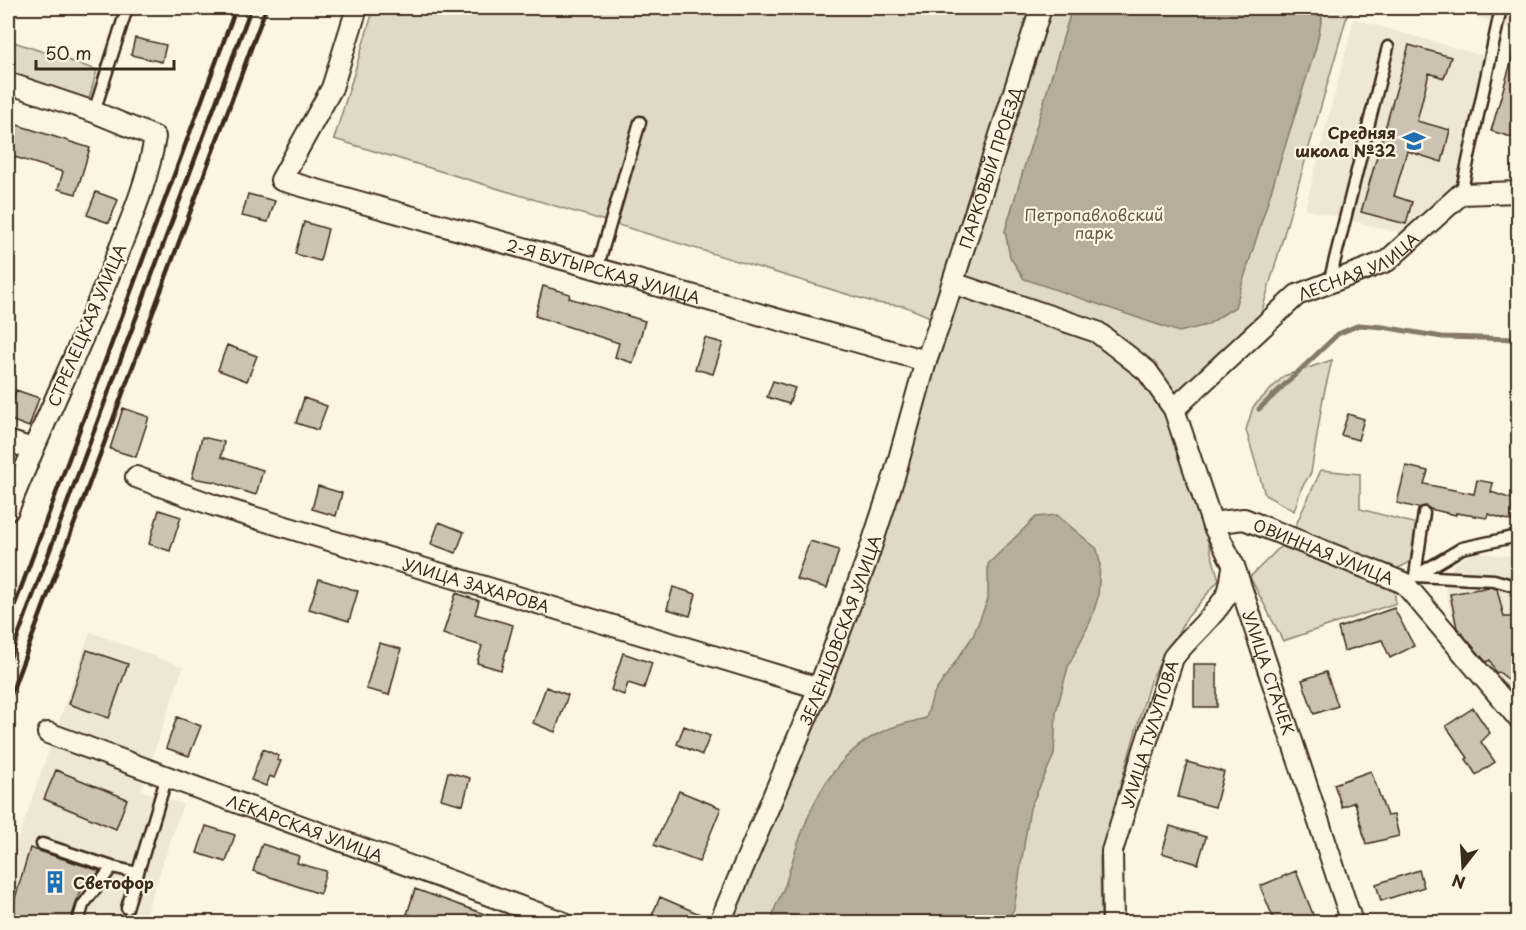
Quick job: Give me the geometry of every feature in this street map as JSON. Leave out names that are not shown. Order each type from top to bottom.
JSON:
[{"type":"street","name":"2-Я БУТЫРСКАЯ УЛИЦА","points":[[357,8],[332,88],[281,180],[926,361]]},
{"type":"street","name":"ПАРКОВЫЙ ПРОЕЗД","points":[[938,328],[1041,8]]},
{"type":"street","points":[[8,83],[94,112]]},
{"type":"street","name":"СТРЕЛЕЦКАЯ УЛИЦА","points":[[8,510],[32,448],[80,345],[146,179],[155,137],[94,112]]},
{"type":"street","points":[[1461,194],[1518,192]]},
{"type":"street","name":"ЛЕСНАЯ УЛИЦА","points":[[1177,416],[1297,295],[1387,261],[1461,194]]},
{"type":"street","name":"УЛИЦА СТАЧЕК","points":[[953,283],[1097,332],[1147,371],[1177,416],[1212,523],[1234,566],[1352,922]]},
{"type":"street","name":"ЗЕЛЕНЦОВСКАЯ УЛИЦА","points":[[720,922],[819,688],[866,562],[891,488],[926,361],[938,328]]},
{"type":"street","points":[[8,441],[32,448]]},
{"type":"street","name":"УЛИЦА ЗАХАРОВА","points":[[136,477],[213,505],[819,688]]},
{"type":"street","name":"ОВИННАЯ УЛИЦА","points":[[1212,523],[1244,519],[1410,580],[1518,718]]},
{"type":"street","name":"УЛИЦА ТУЛУПОВА","points":[[1113,922],[1112,851],[1173,658],[1183,643],[1207,621],[1227,595],[1234,566]]},
{"type":"street","name":"ЛЕКАРСКАЯ УЛИЦА","points":[[48,733],[562,922]]},
{"type":"lane","points":[[94,112],[127,8]]},
{"type":"lane","points":[[1461,194],[1501,8]]},
{"type":"lane","points":[[1329,283],[1388,47]]},
{"type":"lane","points":[[597,269],[640,122]]},
{"type":"lane","points":[[1410,580],[1424,513]]},
{"type":"lane","points":[[1410,580],[1462,548],[1518,536]]},
{"type":"lane","points":[[1410,580],[1494,580],[1518,587]]},
{"type":"lane","points":[[127,908],[167,776]]},
{"type":"lane","points":[[42,844],[138,873]]},
{"type":"lane","points":[[78,922],[83,905],[112,867]]},
{"type":"shaded area","points":[[1072,8],[1324,8],[1316,47],[1235,307],[1207,325],[1179,332],[1024,279],[1010,257],[1005,231]]},
{"type":"shaded area","points":[[1447,8],[1518,8],[1518,32],[1487,20]]},
{"type":"shaded area","points":[[1354,19],[1483,56],[1453,193],[1405,234],[1305,209]]},
{"type":"shaded area","points":[[1057,515],[1097,549],[1100,563],[1098,597],[1091,620],[1068,667],[1056,712],[1054,755],[1030,808],[1014,909],[1006,922],[773,922],[774,911],[801,835],[820,792],[833,773],[847,756],[865,741],[891,728],[926,718],[933,695],[973,636],[988,599],[988,564],[1036,517]]},
{"type":"shaded area","points":[[1475,552],[1518,555],[1518,704],[1456,637],[1445,587],[1453,564]]},
{"type":"shaded area","points":[[90,632],[183,667],[141,790],[183,804],[143,922],[8,922],[8,868]]},
{"type":"green space","name":"Петропавловский парк","points":[[374,8],[1359,8],[1347,16],[1261,314],[1176,430],[1219,580],[1186,619],[1150,681],[1100,857],[1101,922],[731,922],[846,627],[945,341],[928,316],[904,306],[876,303],[334,139]]},
{"type":"green space","points":[[8,40],[97,70],[89,99],[8,72]]},
{"type":"green space","points":[[1332,360],[1323,398],[1311,473],[1302,487],[1294,511],[1265,495],[1246,430],[1253,407],[1284,376]]},
{"type":"green space","points":[[1321,470],[1360,474],[1360,509],[1417,524],[1412,561],[1393,571],[1293,531]]},
{"type":"green space","points":[[1281,546],[1394,590],[1396,603],[1283,641],[1250,577]]},
{"type":"building","points":[[135,38],[166,45],[162,62],[131,55]]},
{"type":"building","name":"Средняя школа №32","points":[[1409,45],[1451,57],[1444,78],[1429,73],[1417,121],[1450,130],[1442,162],[1407,151],[1394,196],[1412,202],[1406,224],[1361,212]]},
{"type":"building","points":[[1514,52],[1518,52],[1518,139],[1491,131]]},
{"type":"building","points":[[8,122],[90,148],[76,194],[58,189],[63,172],[8,155]]},
{"type":"building","points":[[96,192],[118,200],[109,223],[87,215]]},
{"type":"building","points":[[248,194],[275,201],[268,222],[242,216]]},
{"type":"building","points":[[304,222],[328,229],[320,261],[295,254]]},
{"type":"building","points":[[543,286],[570,294],[569,298],[645,321],[633,363],[615,357],[619,343],[535,316]]},
{"type":"building","points":[[705,338],[723,343],[713,374],[695,369]]},
{"type":"building","points":[[227,345],[257,356],[247,381],[218,370]]},
{"type":"building","points":[[773,381],[795,388],[789,404],[767,397]]},
{"type":"building","points":[[16,390],[39,398],[29,427],[8,419]]},
{"type":"building","points":[[304,398],[327,406],[318,430],[296,423]]},
{"type":"building","points":[[123,408],[149,417],[136,457],[110,449]]},
{"type":"building","points":[[1348,414],[1364,419],[1358,440],[1341,435]]},
{"type":"building","points":[[202,437],[224,442],[221,457],[263,470],[256,495],[215,482],[192,478]]},
{"type":"building","points":[[1406,466],[1428,471],[1424,484],[1474,494],[1477,480],[1493,483],[1491,492],[1518,501],[1518,523],[1488,514],[1487,518],[1456,513],[1456,515],[1426,506],[1418,508],[1397,503]]},
{"type":"building","points":[[318,486],[342,493],[336,516],[312,509]]},
{"type":"building","points":[[159,510],[181,517],[170,551],[149,544]]},
{"type":"building","points":[[439,522],[464,532],[456,553],[431,544]]},
{"type":"building","points":[[810,541],[839,550],[827,588],[796,579]]},
{"type":"building","points":[[319,579],[358,591],[349,621],[309,609]]},
{"type":"building","points":[[673,587],[696,594],[690,616],[667,609]]},
{"type":"building","points":[[1490,587],[1497,589],[1504,617],[1512,617],[1514,622],[1518,620],[1518,687],[1499,672],[1496,673],[1490,660],[1486,662],[1457,628],[1450,594]]},
{"type":"building","points":[[456,593],[479,601],[475,614],[513,625],[501,670],[477,663],[482,646],[443,634]]},
{"type":"building","points":[[1394,608],[1414,646],[1390,658],[1382,640],[1344,651],[1338,628]]},
{"type":"building","points":[[379,643],[401,649],[389,695],[366,689]]},
{"type":"building","points":[[87,650],[128,664],[109,718],[69,704]]},
{"type":"building","points":[[623,653],[652,663],[644,688],[628,683],[624,695],[611,690]]},
{"type":"building","points":[[1194,664],[1217,664],[1217,707],[1194,707]]},
{"type":"building","points":[[1326,672],[1338,706],[1314,714],[1302,680]]},
{"type":"building","points":[[546,687],[568,695],[555,732],[533,723]]},
{"type":"building","points":[[1473,708],[1490,733],[1481,742],[1495,762],[1476,775],[1466,759],[1468,758],[1446,726]]},
{"type":"building","points":[[177,717],[201,726],[189,756],[166,748]]},
{"type":"building","points":[[684,726],[710,736],[702,755],[677,744]]},
{"type":"building","points":[[263,749],[279,756],[277,760],[281,761],[274,778],[270,776],[266,786],[251,780]]},
{"type":"building","points":[[1187,762],[1224,772],[1215,807],[1178,797]]},
{"type":"building","points":[[56,770],[127,799],[116,829],[44,799]]},
{"type":"building","points":[[1371,771],[1387,816],[1394,815],[1399,836],[1366,844],[1355,802],[1342,807],[1334,784]]},
{"type":"building","points":[[448,772],[470,778],[463,805],[441,799]]},
{"type":"building","points":[[679,791],[721,808],[699,862],[654,845]]},
{"type":"building","points":[[206,826],[235,835],[226,862],[197,853]]},
{"type":"building","points":[[1170,826],[1206,837],[1198,864],[1162,853]]},
{"type":"building","points":[[262,844],[299,856],[297,863],[326,871],[320,894],[253,871]]},
{"type":"building","name":"Светофор","points":[[30,848],[100,871],[79,894],[70,922],[8,922]]},
{"type":"building","points":[[1419,870],[1424,887],[1381,901],[1376,884]]},
{"type":"building","points":[[1296,871],[1316,922],[1275,922],[1260,886]]},
{"type":"building","points":[[415,889],[504,922],[436,922],[407,914]]},
{"type":"building","points":[[660,897],[709,918],[708,922],[649,922]]},
{"type":"waterway","points":[[1259,409],[1338,334],[1359,325],[1442,337],[1518,339]]},
{"type":"railway","points":[[8,623],[236,8]]},
{"type":"railway","points":[[8,663],[251,8]]},
{"type":"railway","points":[[8,702],[266,8]]},
{"type":"place","name":"Средняя школа №32","points":[[1414,141]]},
{"type":"place","name":"Светофор","points":[[55,882]]}]
